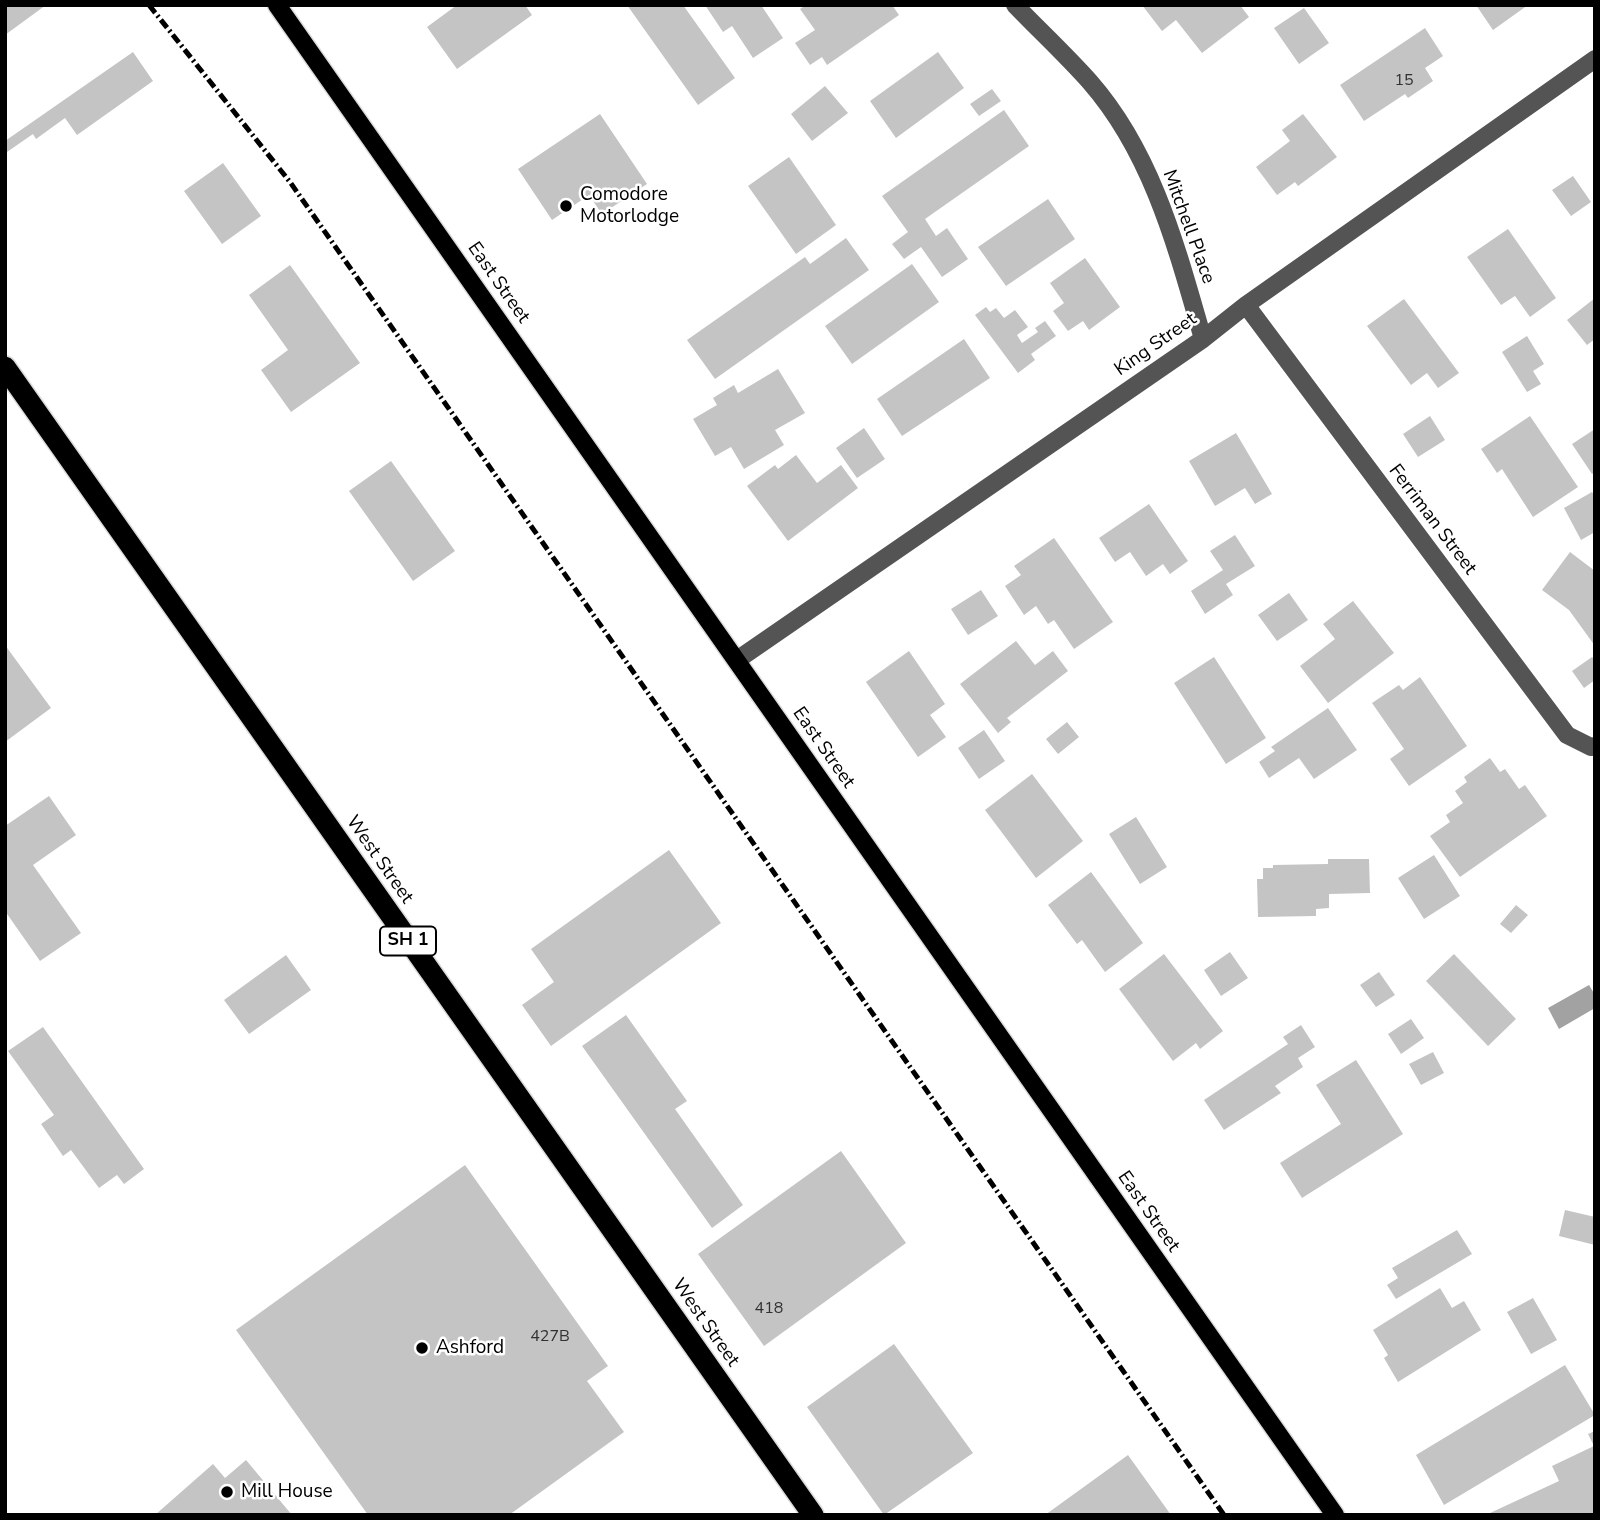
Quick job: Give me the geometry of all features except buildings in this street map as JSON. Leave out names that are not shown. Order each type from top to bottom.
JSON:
[{"type":"highway","name":"West Street","points":[[5,367],[813,1515]]},
{"type":"main road","name":"East Street","points":[[277,5],[1335,1515]]},
{"type":"street","name":"Mitchell Place","points":[[1015,5],[1091,83],[1131,141],[1160,199],[1203,339]]},
{"type":"street","name":"King Street","points":[[737,660],[1203,339],[1246,305],[1595,59]]},
{"type":"street","name":"Ferriman Street","points":[[1246,305],[1567,735],[1591,747],[1595,746]]},
{"type":"shaded area","points":[[1589,985],[1595,995],[1595,1008],[1559,1029],[1548,1008]]},
{"type":"railway","points":[[149,5],[290,182],[1224,1515]]},
{"type":"place","name":"Comodore Motorlodge","points":[[566,206]]},
{"type":"place","name":"Ashford","points":[[422,1348]]},
{"type":"place","name":"Mill House","points":[[227,1492]]}]
